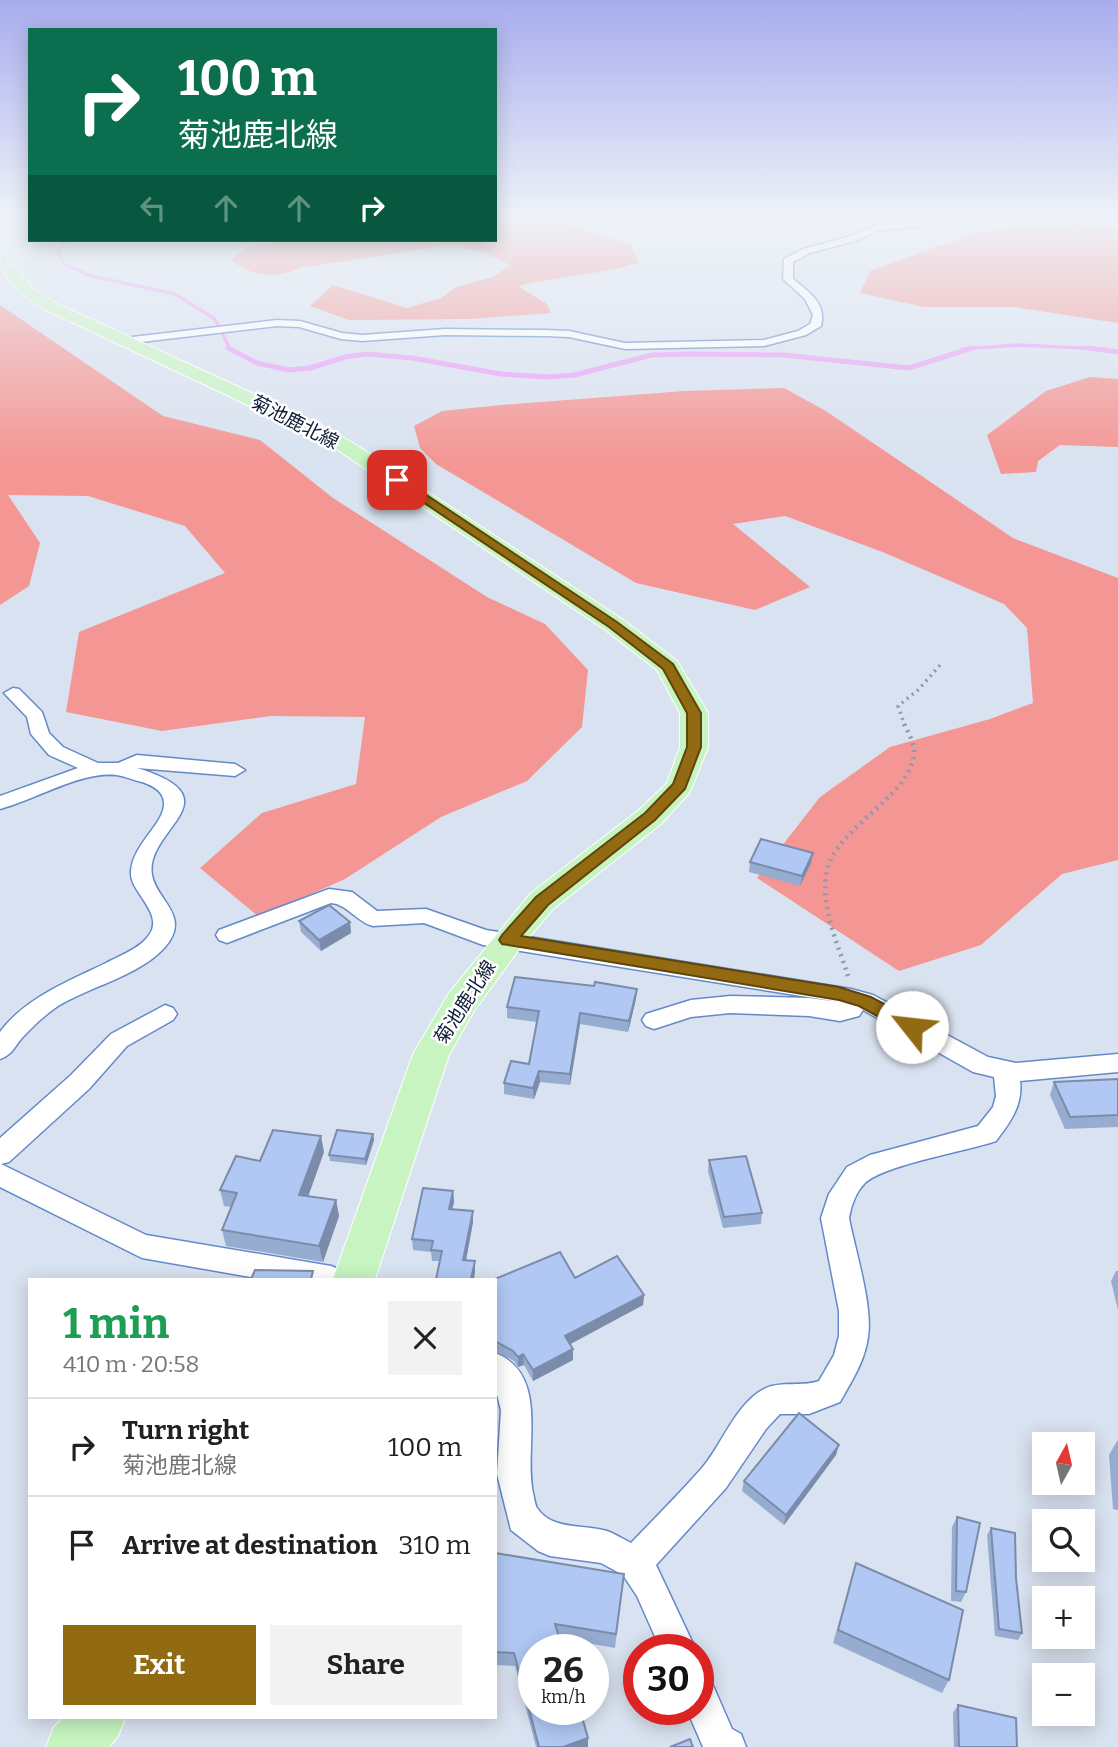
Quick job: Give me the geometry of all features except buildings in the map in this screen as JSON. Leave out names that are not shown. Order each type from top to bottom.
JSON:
[{"type":"main road","name":"菊池鹿北線","points":[[38,299],[310,427],[346,447],[613,624],[668,666],[694,713],[694,747],[680,786],[650,817],[542,901],[508,940],[461,1002],[432,1054],[354,1278]]},
{"type":"main road","points":[[74,1747],[97,1719]]},
{"type":"street","points":[[124,341],[277,323],[300,324],[341,337],[362,338],[445,332],[545,333],[569,334],[625,346],[764,343],[802,333],[815,326],[818,316],[810,299]]},
{"type":"street","points":[[13,693],[36,716],[40,734],[56,751],[95,769]]},
{"type":"street","points":[[119,769],[137,761],[235,770]]},
{"type":"street","points":[[0,803],[95,769],[119,769],[155,780],[168,788],[174,801],[172,814],[142,858],[141,877],[162,911],[163,928],[157,942],[138,957],[49,1000],[13,1032],[0,1050]]},
{"type":"street","points":[[227,935],[329,896],[344,897],[373,919],[426,916],[483,937],[851,997],[865,1001],[982,1065],[1016,1072],[1118,1063]]},
{"type":"street","points":[[654,1020],[676,1010],[708,1006],[812,1007],[842,1013],[851,1010],[851,997]]},
{"type":"street","points":[[0,1154],[80,1082],[119,1040],[165,1014]]},
{"type":"street","points":[[635,1563],[715,1476],[755,1418],[774,1400],[809,1399],[829,1392],[848,1359],[855,1336],[853,1311],[835,1218],[839,1202],[856,1175],[879,1163],[987,1134],[1004,1111],[1009,1096],[1006,1070]]},
{"type":"street","points":[[0,1175],[142,1247],[325,1278]]},
{"type":"street","points":[[497,1369],[512,1383],[516,1410],[513,1474],[523,1518],[550,1539],[605,1547],[635,1563],[649,1584],[672,1634]]},
{"type":"street","points":[[713,1725],[723,1746]]},
{"type":"path","points":[[851,997],[829,909],[827,869],[836,847],[908,773],[914,751],[898,706],[918,690],[941,664]]},
{"type":"shaded area","points":[[318,299],[377,299],[407,308],[439,299],[538,299],[547,304],[551,313],[470,319],[349,320],[310,306]]},
{"type":"shaded area","points":[[885,299],[1118,299],[1118,323],[1014,307],[924,307]]},
{"type":"shaded area","points":[[0,305],[163,416],[260,440],[333,498],[487,597],[545,624],[588,670],[582,727],[527,781],[441,817],[345,879],[259,917],[200,868],[262,813],[356,784],[365,717],[271,716],[162,731],[66,712],[79,632],[225,573],[185,526],[88,496],[8,495],[40,543],[29,586],[0,605]]},
{"type":"shaded area","points":[[1090,377],[1118,379],[1118,447],[1060,445],[1038,461],[1036,472],[1001,474],[987,435],[1046,391]]},
{"type":"shaded area","points":[[784,388],[826,411],[1013,538],[1118,578],[1118,860],[1062,874],[981,945],[899,971],[757,878],[820,797],[890,747],[990,719],[1033,703],[1027,628],[1004,604],[880,551],[785,516],[733,524],[810,587],[755,610],[636,583],[436,464],[420,448],[414,426],[442,411],[684,391]]},
{"type":"waterway","points":[[182,299],[215,319],[230,349]]},
{"type":"waterway","points":[[971,348],[1018,345],[1091,348]]},
{"type":"waterway","points":[[228,348],[257,363],[289,370],[310,368],[345,357],[367,354],[412,358],[501,374],[547,377],[574,375],[652,355],[690,354],[783,355],[909,368],[971,348]]},
{"type":"waterway","points":[[962,349],[971,348]]},
{"type":"waterway","points":[[1091,348],[1103,349]]},
{"type":"waterway","points":[[1091,348],[1118,352]]},
{"type":"route","points":[[397,480],[613,624],[668,666],[694,713],[694,747],[680,786],[650,817],[542,901],[508,940],[839,994],[865,1001],[912,1027]]}]
